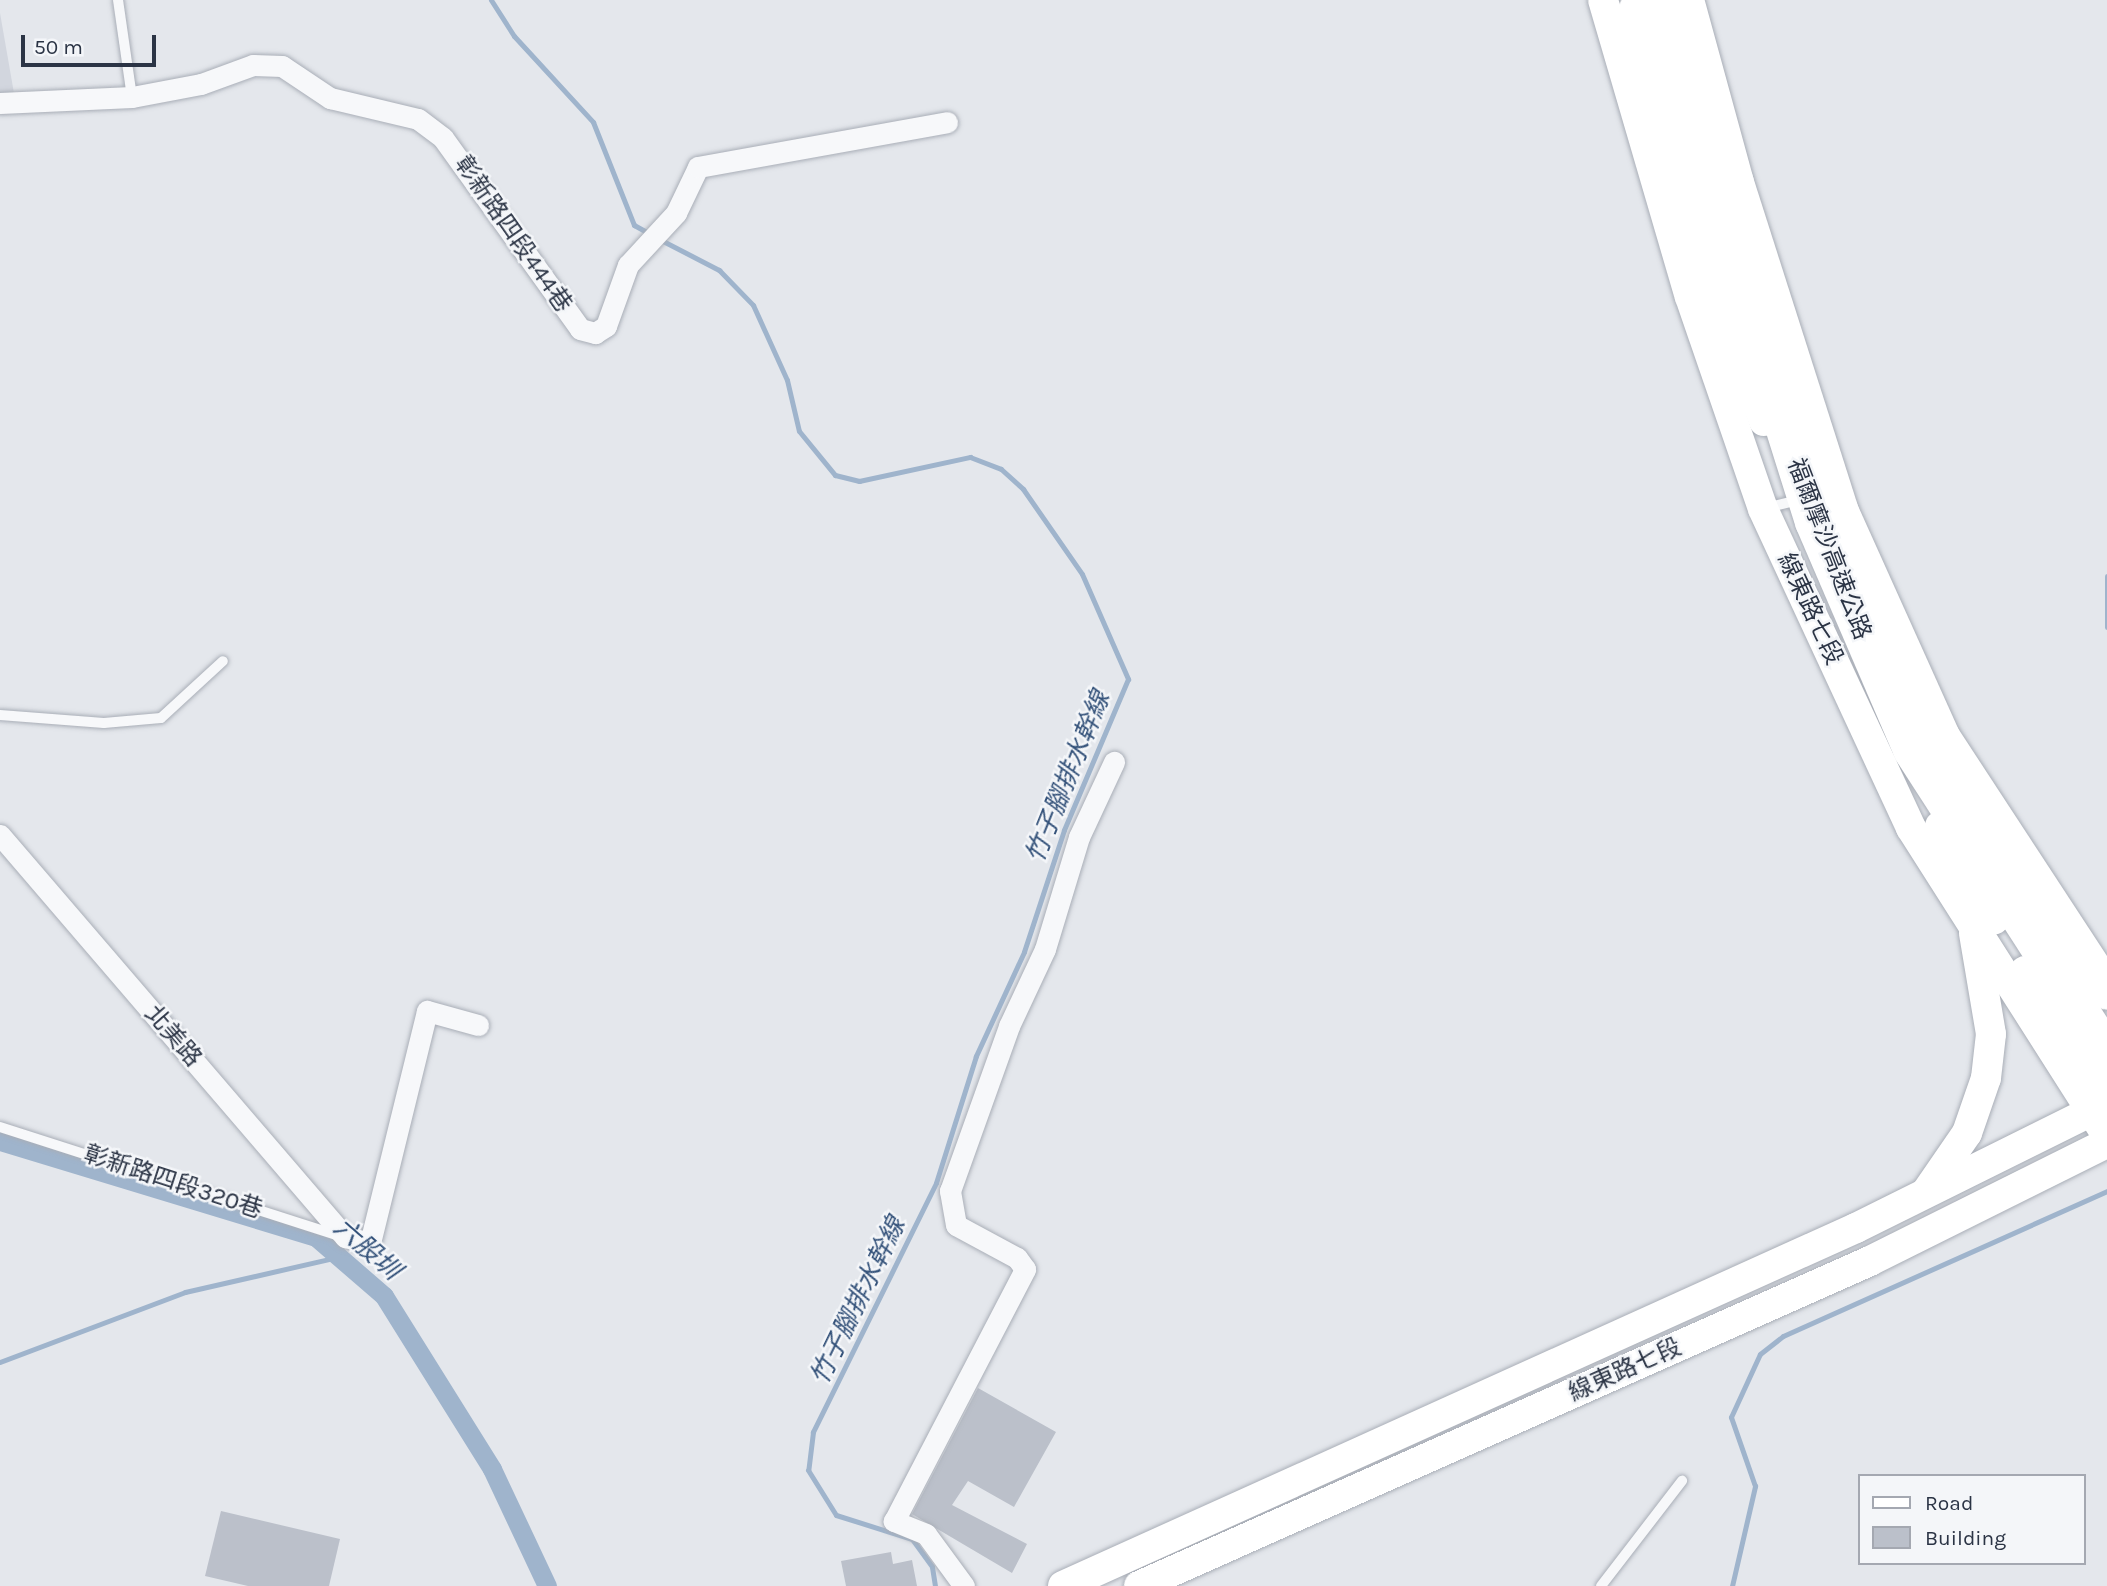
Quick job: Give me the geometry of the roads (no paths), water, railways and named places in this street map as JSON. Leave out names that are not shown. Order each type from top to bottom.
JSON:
[{"type":"highway","name":"福爾摩沙高速公路","points":[[1650,0],[1814,522],[1912,750],[2107,1053]]},
{"type":"highway","name":"福爾摩沙高速公路","points":[[1685,0],[1735,183],[1840,512],[1941,737],[2107,990]]},
{"type":"main road","name":"線東路七段","points":[[1603,0],[1690,298],[1763,509],[1911,828],[1971,918],[1991,1034],[1986,1079],[1967,1133],[1925,1194]]},
{"type":"main road","name":"線東路七段","points":[[1063,1586],[2103,1114],[2017,958],[1906,767],[1795,501],[1708,269],[1631,0]]},
{"type":"main road","points":[[1971,918],[2103,1114]]},
{"type":"main road","name":"線東路七段","points":[[1139,1586],[1870,1261],[2107,1143]]},
{"type":"main road","points":[[1856,1228],[1870,1261]]},
{"type":"street","name":"彰新路四段444巷","points":[[0,103],[132,97],[201,84],[253,65],[282,66],[330,98],[418,119],[458,155],[580,329],[595,333],[606,326],[628,265],[667,223],[698,167],[947,122]]},
{"type":"street","points":[[964,1586],[926,1534],[894,1521],[1025,1269],[1017,1258],[956,1225],[950,1191],[1009,1026],[1045,949],[1079,837],[1114,762]]},
{"type":"street","name":"北美路","points":[[0,835],[345,1237]]},
{"type":"street","points":[[345,1237],[370,1243],[427,1011],[478,1025]]},
{"type":"lane","points":[[118,0],[132,97]]},
{"type":"lane","points":[[1763,509],[1795,501]]},
{"type":"lane","points":[[0,715],[104,723],[161,718],[223,661]]},
{"type":"lane","name":"彰新路四段320巷","points":[[0,1127],[345,1237]]},
{"type":"lane","points":[[1601,1586],[1682,1481]]},
{"type":"waterway","name":"竹子腳排水幹線","points":[[491,0],[514,36],[593,122],[634,225],[650,234]]},
{"type":"waterway","name":"竹子腳排水幹線","points":[[659,239],[719,270],[753,305],[787,380],[799,431],[835,475],[859,481],[970,457],[1001,469],[1023,489],[1082,574],[1128,679],[1064,830],[1024,952],[976,1056],[936,1183],[813,1432],[808,1470],[836,1515],[912,1539],[932,1567],[935,1586]]},
{"type":"waterway","points":[[2107,576],[2107,627]]},
{"type":"waterway","name":"六股圳","points":[[0,1141],[316,1237],[384,1296],[492,1469],[547,1586]]},
{"type":"waterway","points":[[1732,1586],[1755,1486],[1731,1417],[1760,1354],[1783,1336],[2107,1191]]},
{"type":"waterway","points":[[0,1362],[185,1292],[334,1258]]}]
